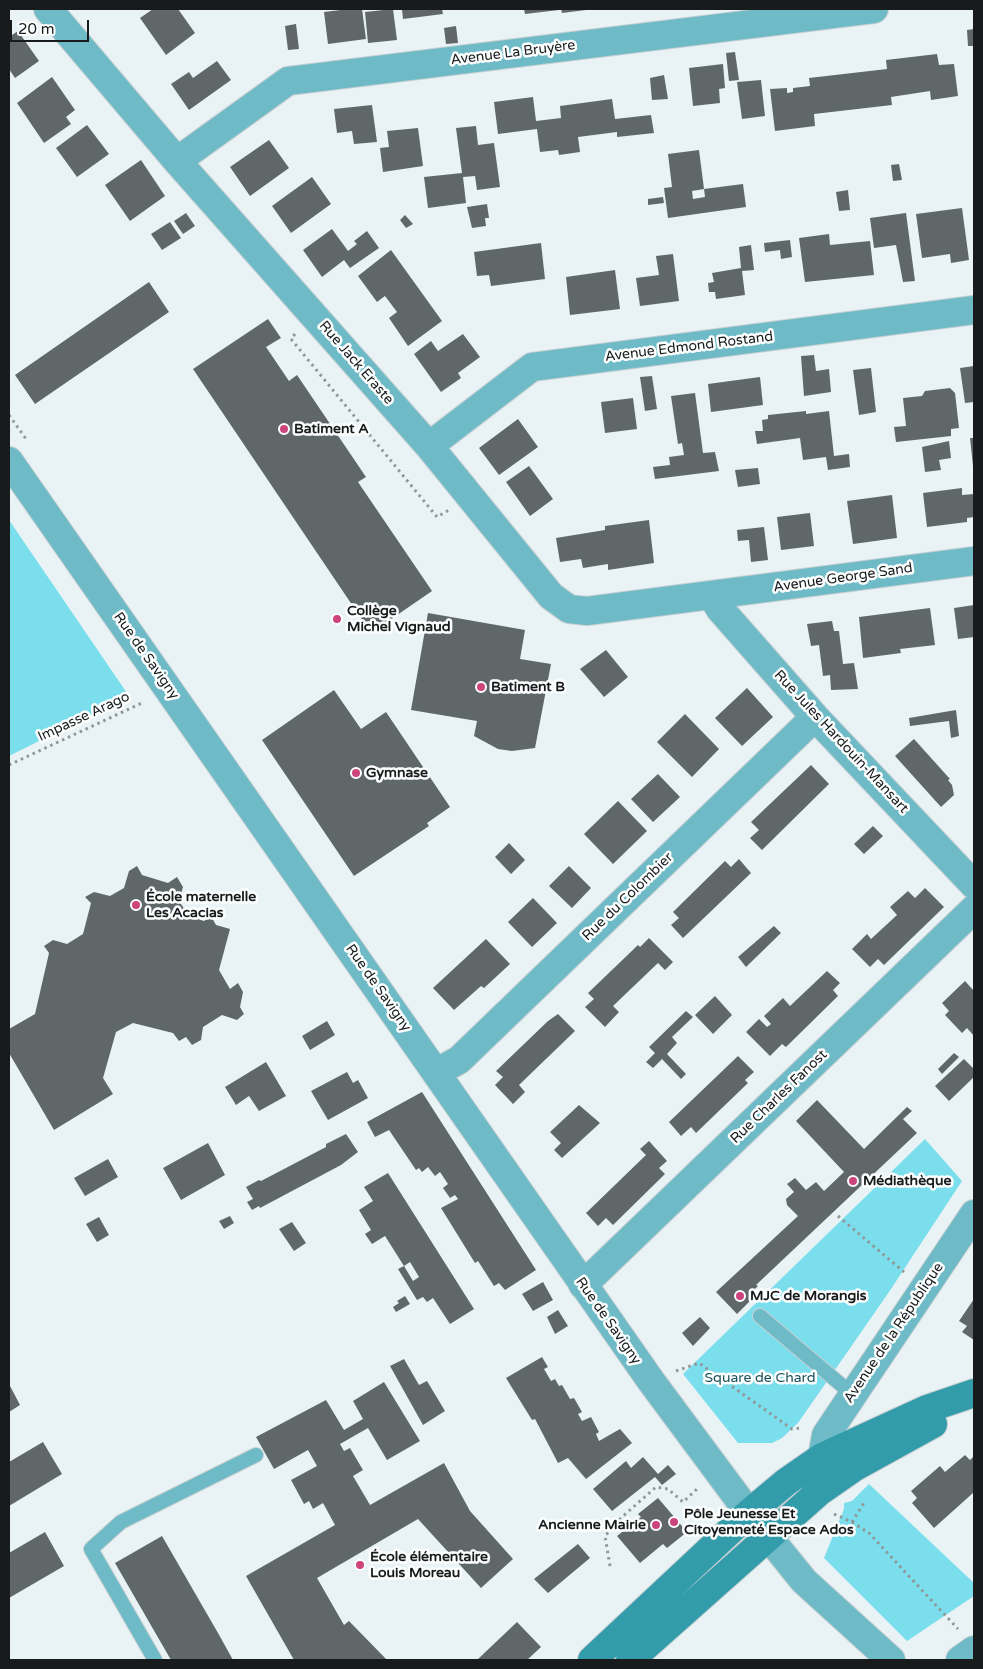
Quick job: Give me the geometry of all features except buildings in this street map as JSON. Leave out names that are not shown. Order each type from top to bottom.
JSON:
[{"type":"main road","points":[[592,1660],[749,1513],[786,1482],[824,1446],[974,1393]]},
{"type":"main road","points":[[630,1660],[819,1492],[855,1467],[905,1438],[974,1406]]},
{"type":"street","name":"Rue Jack Eraste","points":[[48,9],[177,161],[428,446],[551,596],[569,609],[587,611],[712,596]]},
{"type":"street","name":"Avenue La Bruyère","points":[[177,161],[288,81],[874,9]]},
{"type":"street","name":"Avenue Edmond Rostand","points":[[428,446],[532,367],[974,310]]},
{"type":"street","name":"Rue de Savigny","points":[[9,461],[437,1072],[583,1285],[651,1381],[768,1538]]},
{"type":"street","name":"Avenue George Sand","points":[[712,596],[974,561]]},
{"type":"street","name":"Rue Jules Hardouin-Mansart","points":[[712,596],[720,609],[815,717],[974,885]]},
{"type":"street","name":"Rue du Colombier","points":[[437,1072],[459,1060],[815,717]]},
{"type":"street","name":"Rue Charles Fanost","points":[[583,1285],[974,910]]},
{"type":"street","name":"Avenue de la République","points":[[824,1446],[852,1394],[974,1214]]},
{"type":"street","points":[[768,1538],[804,1580],[889,1659]]},
{"type":"lane","points":[[760,1316],[852,1394]]},
{"type":"lane","points":[[155,1660],[90,1549],[121,1522],[256,1456]]},
{"type":"path","points":[[310,312],[291,339],[437,517],[471,498]]},
{"type":"path","name":"Impasse Arago","points":[[9,765],[169,690]]},
{"type":"path","points":[[838,1216],[924,1289]]},
{"type":"path","points":[[651,1381],[699,1363],[792,1429],[811,1427],[824,1446]]},
{"type":"path","points":[[610,1566],[606,1536],[622,1517],[656,1487],[668,1489],[683,1502],[694,1494],[698,1487]]},
{"type":"path","points":[[852,1522],[865,1501]]},
{"type":"path","points":[[831,1513],[852,1522],[869,1533],[966,1648]]},
{"type":"green space","points":[[9,520],[129,696],[9,756]]},
{"type":"green space","name":"Square de Chard","points":[[925,1139],[962,1181],[889,1292],[798,1423],[782,1438],[772,1443],[738,1443],[683,1374]]},
{"type":"green space","points":[[869,1484],[974,1583],[974,1596],[907,1641],[824,1558],[844,1509],[844,1503],[852,1501]]},
{"type":"place","name":"Batiment A","points":[[284,429]]},
{"type":"place","name":"Collège Michel Vignaud","points":[[337,619]]},
{"type":"place","name":"Batiment B","points":[[481,687]]},
{"type":"place","name":"Gymnase","points":[[356,773]]},
{"type":"place","name":"École maternelle Les Acacias","points":[[136,905]]},
{"type":"place","name":"Médiathèque","points":[[853,1181]]},
{"type":"place","name":"MJC de Morangis","points":[[740,1296]]},
{"type":"place","name":"Pôle Jeunesse Et Citoyenneté Espace Ados","points":[[674,1522]]},
{"type":"place","name":"Ancienne Mairie","points":[[656,1525]]},
{"type":"place","name":"École élémentaire Louis Moreau","points":[[360,1565]]}]
